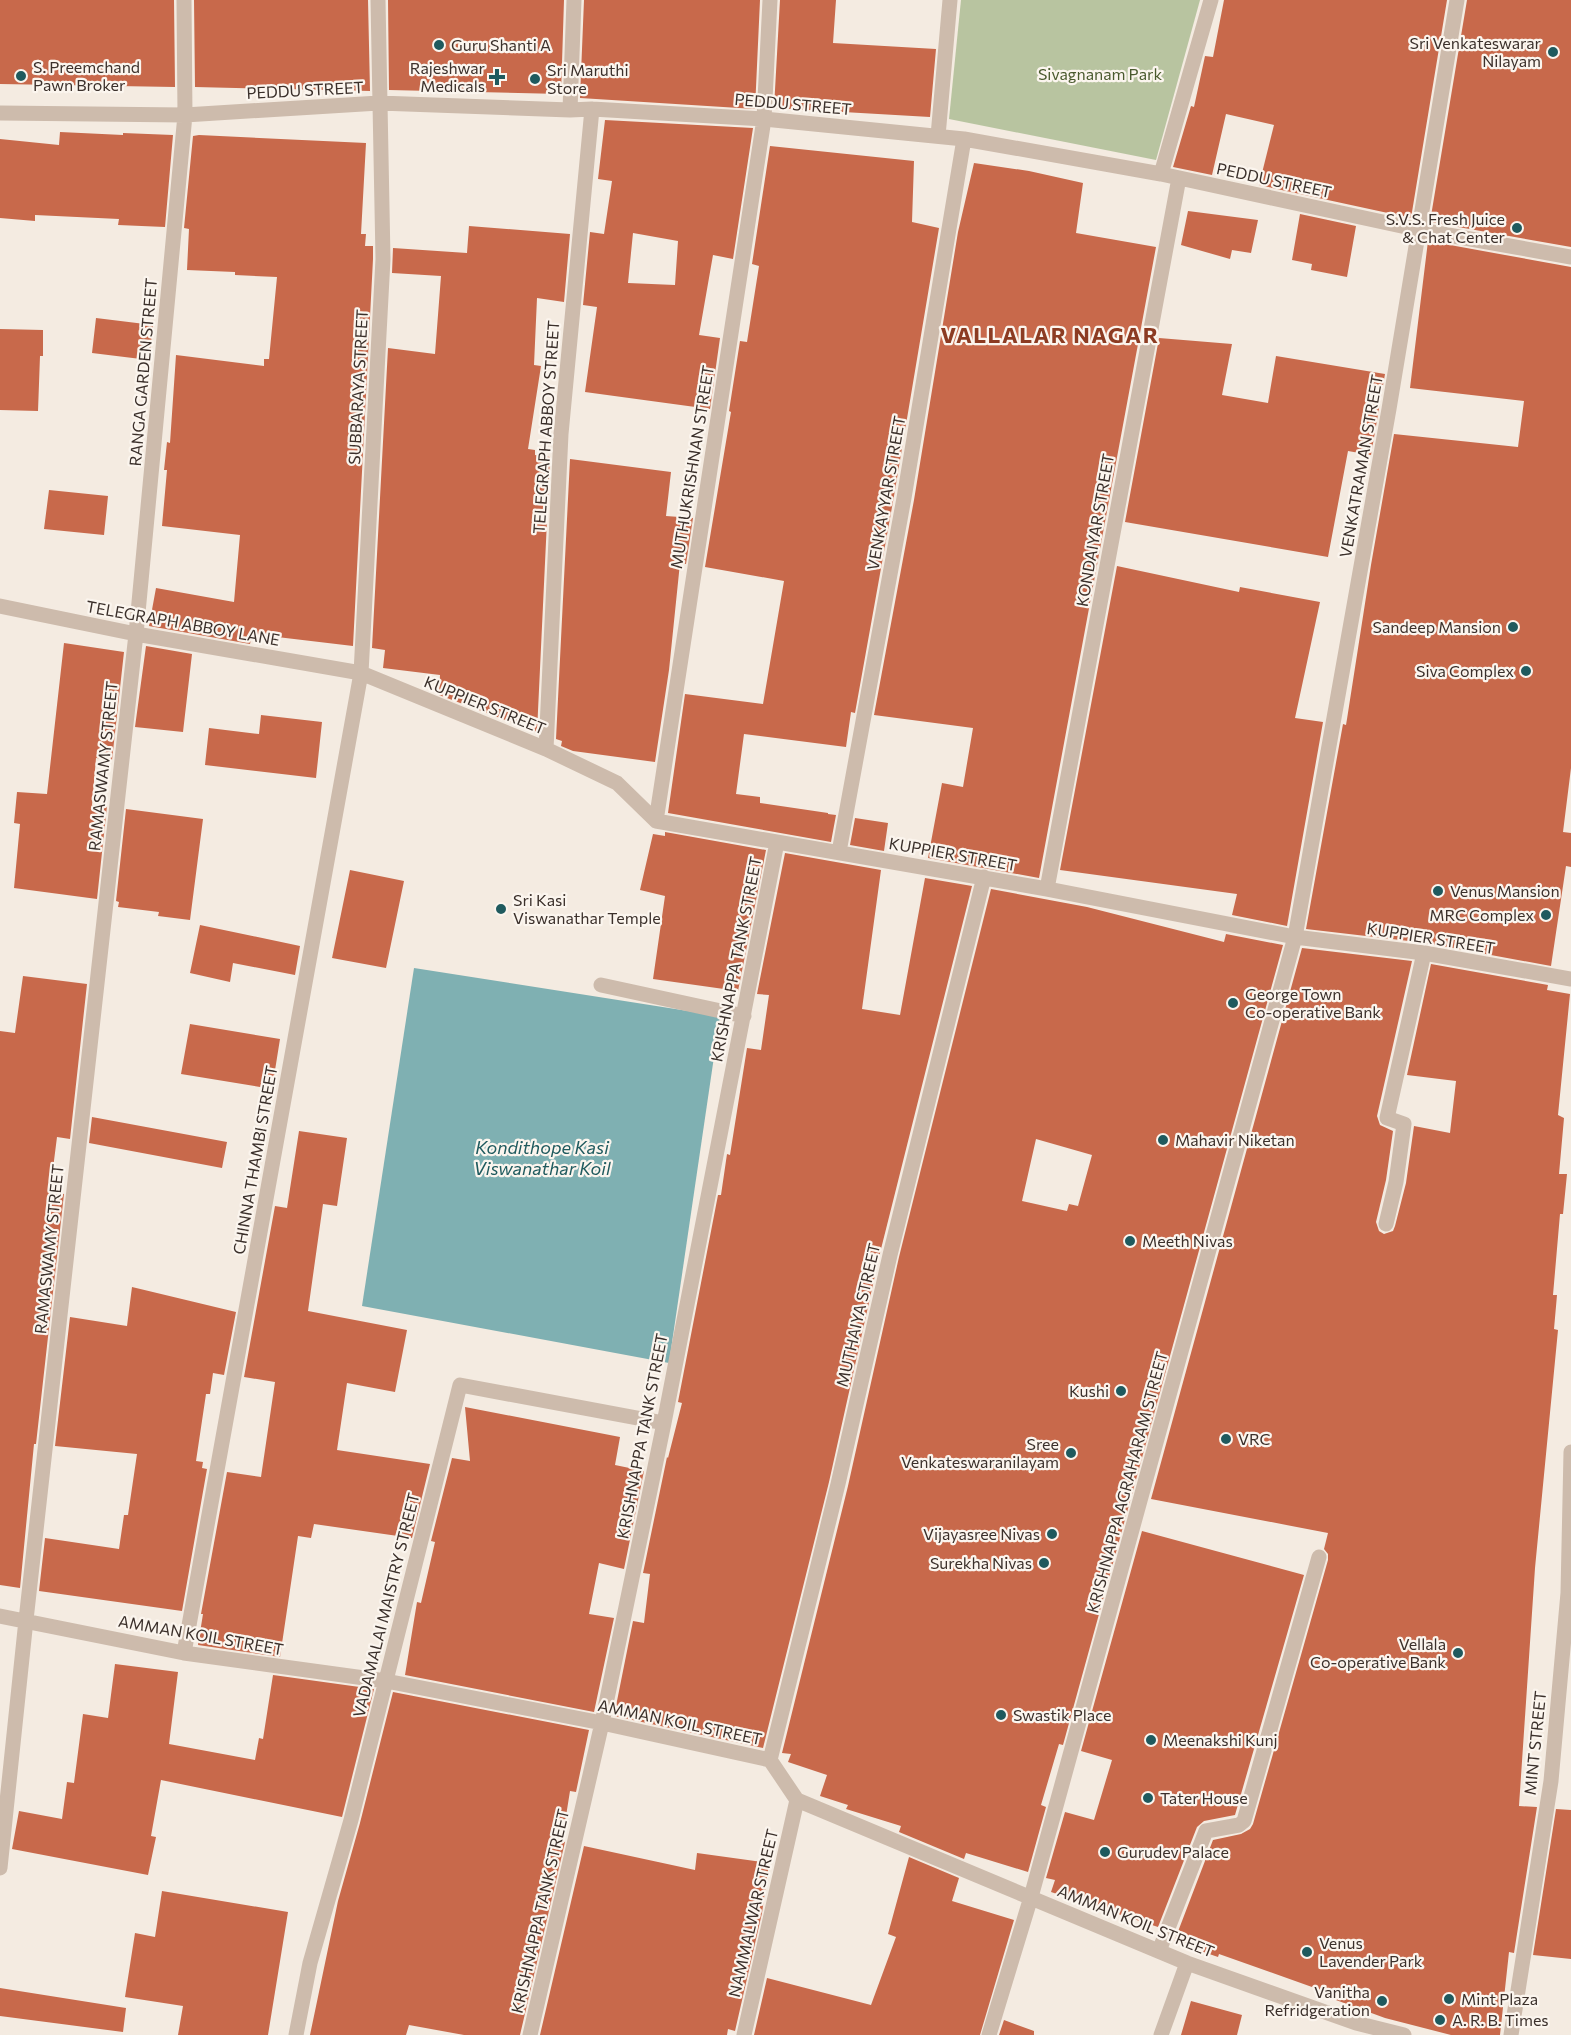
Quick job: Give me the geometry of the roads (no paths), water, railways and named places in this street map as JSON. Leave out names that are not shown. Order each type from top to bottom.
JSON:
[{"type":"street","name":"RANGA GARDEN STREET","points":[[136,634],[185,115],[184,0]]},
{"type":"street","name":"SUBBARAYA STREET","points":[[360,673],[382,259],[378,0]]},
{"type":"street","points":[[570,110],[574,0]]},
{"type":"street","name":"MUTHUKRISHNAN STREET","points":[[656,820],[764,119],[770,0]]},
{"type":"street","points":[[938,136],[950,0]]},
{"type":"street","points":[[1161,174],[1211,0]]},
{"type":"street","name":"VENKATRAMAN STREET","points":[[1295,937],[1420,230],[1457,0]]},
{"type":"street","name":"PEDDU STREET","points":[[0,113],[185,115],[379,103],[592,109],[764,119],[964,139],[1161,174],[1420,230],[1571,257]]},
{"type":"street","name":"TELEGRAPH ABBOY STREET","points":[[546,749],[561,434],[592,109]]},
{"type":"street","name":"VENKAYYAR STREET","points":[[839,852],[904,498],[964,139]]},
{"type":"street","name":"KONDAIYAR STREET","points":[[1047,889],[1179,178]]},
{"type":"street","name":"TELEGRAPH ABBOY LANE","points":[[0,606],[136,634],[360,673]]},
{"type":"street","name":"RAMASWAMY STREET","points":[[0,1868],[7,1735],[26,1620],[136,634]]},
{"type":"street","name":"KUPPIER STREET","points":[[360,673],[546,749],[617,783],[656,820],[1047,889],[1295,937],[1424,953],[1571,979]]},
{"type":"street","name":"CHINNA THAMBI STREET","points":[[184,1653],[360,673]]},
{"type":"street","name":"KRISHNAPPA TANK STREET","points":[[530,2035],[602,1723],[664,1423],[777,842]]},
{"type":"street","name":"MUTHAIYA STREET","points":[[770,1760],[838,1484],[890,1255],[984,878]]},
{"type":"street","name":"KRISHNAPPA AGRAHARAM STREET","points":[[989,2035],[1031,1897],[1295,937]]},
{"type":"street","points":[[1386,1224],[1396,1182],[1404,1124],[1387,1119],[1424,953]]},
{"type":"street","points":[[601,985],[744,1016]]},
{"type":"street","name":"VADAMALAI MAISTRY STREET","points":[[296,2035],[310,1963],[351,1820],[460,1385],[664,1423]]},
{"type":"street","name":"MINT STREET","points":[[1511,2035],[1551,1781],[1568,1593],[1571,1452]]},
{"type":"street","points":[[1159,1951],[1206,1831],[1239,1826],[1244,1821],[1319,1557]]},
{"type":"street","name":"AMMAN KOIL STREET","points":[[0,1616],[184,1653],[386,1681],[602,1723],[770,1760],[797,1800],[1187,1963],[1354,2029],[1404,2035]]},
{"type":"street","name":"NAMMALWAR STREET","points":[[744,2035],[797,1800]]},
{"type":"street","points":[[1161,2035],[1187,1963]]},
{"type":"water","name":"Kondithope Kasi Viswanathar Koil","points":[[414,968],[720,1016],[669,1363],[362,1306]]},
{"type":"place","name":"Guru Shanti A","points":[[439,45]]},
{"type":"place","name":"Sri Venkateswarar Nilayam","points":[[1553,52]]},
{"type":"place","name":"S. Preemchand Pawn Broker","points":[[21,76]]},
{"type":"place","name":"Rajeshwar Medicals","points":[[497,77]]},
{"type":"place","name":"Sri Maruthi Store","points":[[535,79]]},
{"type":"place","name":"S.V.S. Fresh Juice & Chat Center","points":[[1517,228]]},
{"type":"place","name":"Sandeep Mansion","points":[[1513,627]]},
{"type":"place","name":"Siva Complex","points":[[1526,671]]},
{"type":"place","name":"Venus Mansion","points":[[1438,891]]},
{"type":"place","name":"Sri Kasi Viswanathar Temple","points":[[501,909]]},
{"type":"place","name":"MRC Complex","points":[[1546,915]]},
{"type":"place","name":"George Town Co-operative Bank","points":[[1233,1003]]},
{"type":"place","name":"Mahavir Niketan","points":[[1163,1140]]},
{"type":"place","name":"Meeth Nivas","points":[[1130,1241]]},
{"type":"place","name":"Kushi","points":[[1121,1391]]},
{"type":"place","name":"VRC","points":[[1226,1439]]},
{"type":"place","name":"Sree Venkateswaranilayam","points":[[1071,1453]]},
{"type":"place","name":"Vijayasree Nivas","points":[[1052,1534]]},
{"type":"place","name":"Surekha Nivas","points":[[1044,1563]]},
{"type":"place","name":"Vellala Co-operative Bank","points":[[1458,1653]]},
{"type":"place","name":"Swastik Place","points":[[1001,1715]]},
{"type":"place","name":"Meenakshi Kunj","points":[[1151,1740]]},
{"type":"place","name":"Tater House","points":[[1148,1798]]},
{"type":"place","name":"Gurudev Palace","points":[[1105,1852]]},
{"type":"place","name":"Venus Lavender Park","points":[[1307,1952]]},
{"type":"place","name":"Mint Plaza","points":[[1449,1999]]},
{"type":"place","name":"Vanitha Refridgeration","points":[[1382,2001]]},
{"type":"place","name":"A. R. B. Times","points":[[1440,2020]]},
{"type":"district","name":"VALLALAR NAGAR","points":[[1050,335]]},
{"type":"park label","name":"Sivagnanam Park","points":[[1100,74]]}]
